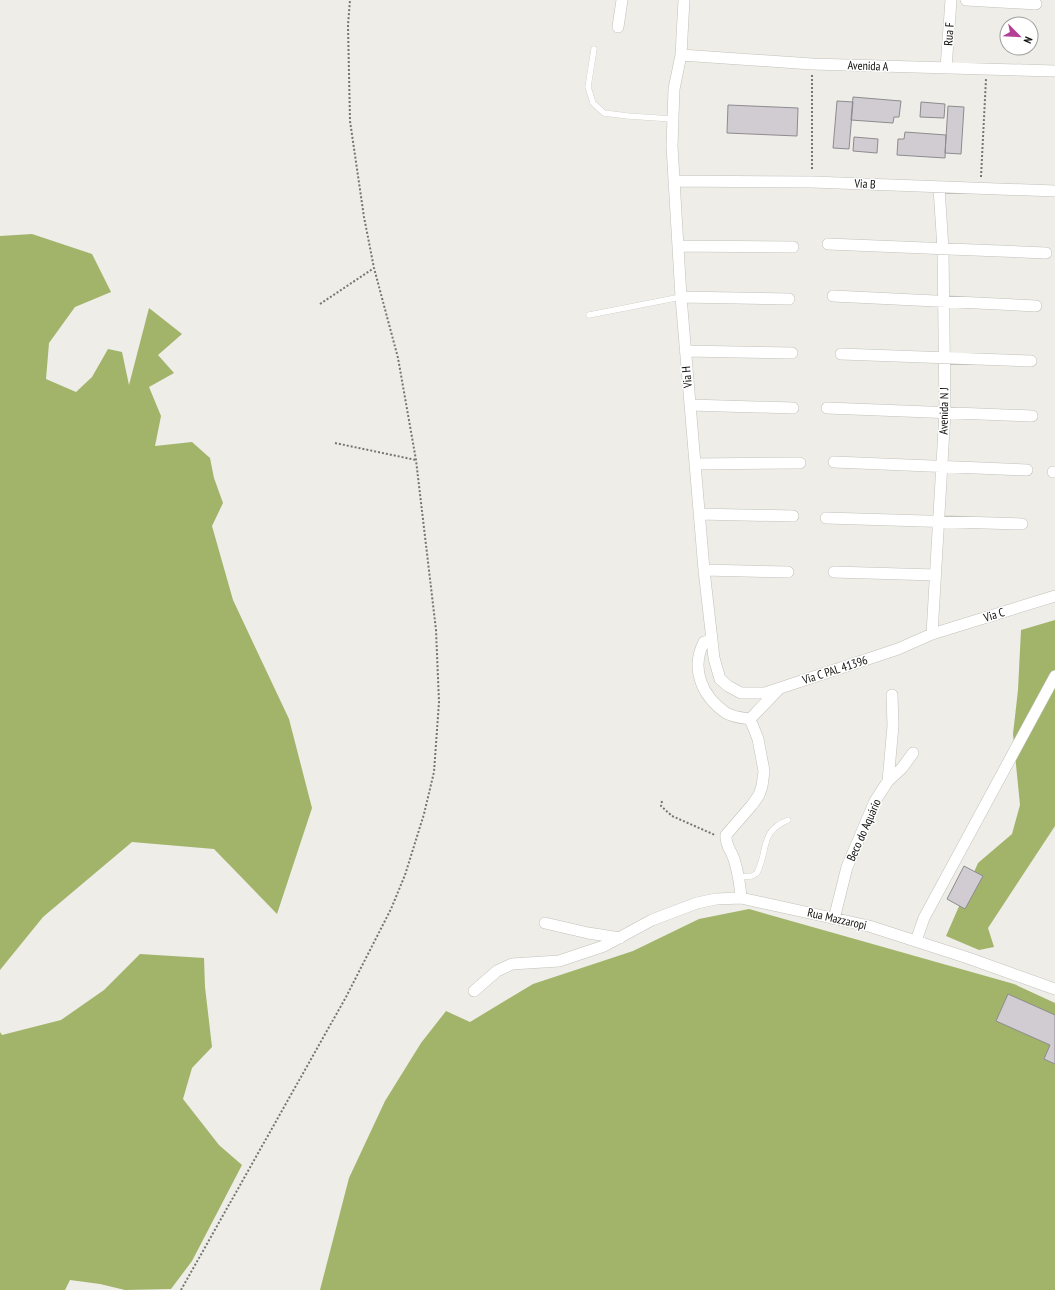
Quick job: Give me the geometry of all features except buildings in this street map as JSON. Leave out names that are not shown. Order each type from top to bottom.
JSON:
[{"type":"street","points":[[618,27],[622,0]]},
{"type":"street","points":[[681,55],[684,0]]},
{"type":"street","name":"Rua F","points":[[946,68],[951,0]]},
{"type":"street","points":[[966,0],[1036,4]]},
{"type":"street","name":"Avenida A","points":[[681,55],[812,64],[1055,71]]},
{"type":"street","name":"Via H","points":[[681,55],[674,89],[672,119],[681,297],[694,464],[704,570],[716,668],[720,679],[734,691]]},
{"type":"street","name":"Via B","points":[[675,181],[812,182],[939,188],[1055,191]]},
{"type":"street","name":"Avenida N J","points":[[932,634],[937,522],[943,467],[945,412],[944,248],[939,188]]},
{"type":"street","points":[[828,244],[1046,253]]},
{"type":"street","points":[[678,246],[794,246]]},
{"type":"street","points":[[833,296],[1036,306]]},
{"type":"street","points":[[681,297],[789,299]]},
{"type":"street","points":[[685,351],[792,353]]},
{"type":"street","points":[[841,354],[1031,361]]},
{"type":"street","points":[[690,405],[793,408]]},
{"type":"street","points":[[827,408],[1032,416]]},
{"type":"street","points":[[834,462],[1027,470]]},
{"type":"street","points":[[694,464],[800,463]]},
{"type":"street","points":[[699,514],[793,516]]},
{"type":"street","points":[[826,518],[1022,524]]},
{"type":"street","points":[[704,570],[788,572]]},
{"type":"street","points":[[834,572],[935,575]]},
{"type":"street","name":"Via C","points":[[932,634],[1055,596]]},
{"type":"street","name":"Via C PAL 41396","points":[[734,691],[753,694],[779,689],[898,649],[932,634]]},
{"type":"street","points":[[712,640],[704,642],[699,653],[700,684],[712,700],[726,713],[750,719]]},
{"type":"street","points":[[916,941],[924,918],[1055,676]]},
{"type":"street","points":[[750,719],[779,689]]},
{"type":"street","points":[[888,781],[893,726],[892,695]]},
{"type":"street","points":[[741,898],[739,877],[734,857],[726,840],[726,835],[752,805],[762,786],[764,771],[758,739],[750,719]]},
{"type":"street","name":"Beco do Aquário","points":[[834,919],[847,867],[875,801],[888,781],[902,768],[913,753]]},
{"type":"street","name":"Rua Mazzaropi","points":[[474,991],[497,971],[512,964],[559,961],[604,946],[652,920],[697,903],[716,899],[741,898],[869,926],[1055,989]]},
{"type":"street","points":[[545,923],[582,932],[620,938]]},
{"type":"lane","points":[[594,49],[588,87],[593,102],[604,113],[672,119]]},
{"type":"lane","points":[[589,316],[681,297]]},
{"type":"lane","points":[[739,877],[752,876],[757,873],[770,832],[779,824],[788,820]]},
{"type":"path","points":[[181,1290],[346,997],[391,909],[405,875],[424,814],[436,758],[439,668],[436,630],[416,460],[398,358],[374,268],[364,217],[350,121],[348,25],[350,0]]},
{"type":"path","points":[[812,64],[812,182]]},
{"type":"path","points":[[980,189],[986,70]]},
{"type":"path","points":[[320,304],[374,268]]},
{"type":"path","points":[[335,443],[416,460]]},
{"type":"path","points":[[662,801],[661,806],[672,816],[726,840]]},
{"type":"green space","points":[[32,234],[92,254],[111,292],[75,307],[49,343],[46,379],[76,392],[92,377],[108,349],[122,352],[129,385],[149,308],[182,334],[158,355],[174,373],[149,387],[161,416],[155,446],[192,442],[210,458],[214,478],[223,503],[212,526],[233,600],[289,719],[312,808],[277,914],[214,849],[132,842],[43,917],[0,970],[0,236]]},
{"type":"green space","points":[[1055,620],[1055,826],[988,928],[994,947],[979,950],[946,936],[978,863],[1012,834],[1020,805],[1013,734],[1018,690],[1021,630]]},
{"type":"green space","points":[[749,909],[1014,984],[1055,1003],[1055,1290],[320,1290],[349,1178],[385,1101],[421,1043],[446,1011],[470,1022],[533,984],[633,951],[699,919]]},
{"type":"green space","points":[[140,954],[204,958],[205,987],[212,1047],[192,1068],[183,1099],[219,1145],[242,1165],[192,1261],[171,1289],[125,1290],[100,1284],[70,1280],[65,1290],[0,1290],[0,1032],[2,1035],[61,1020],[104,990]]}]
